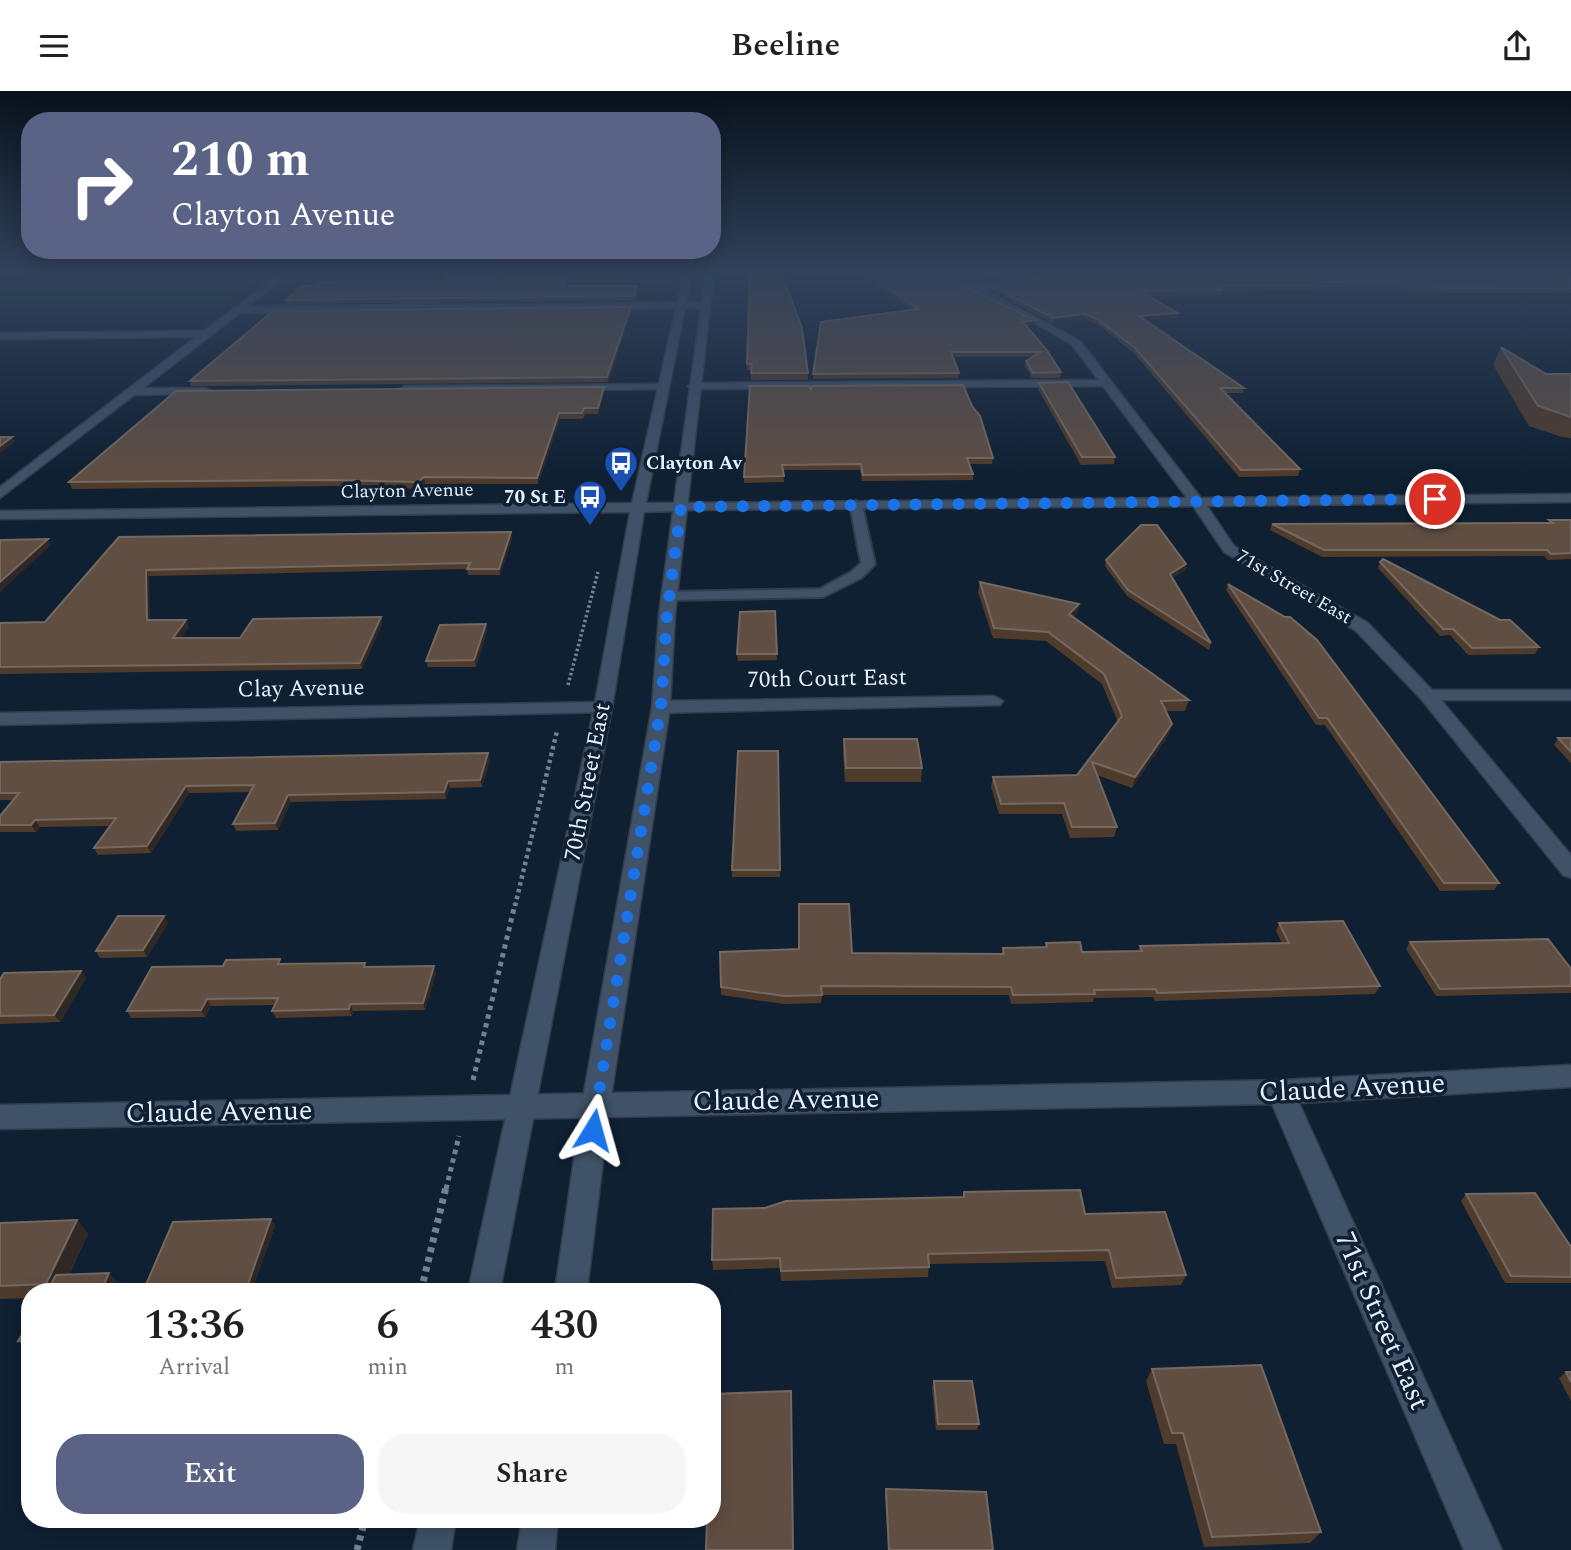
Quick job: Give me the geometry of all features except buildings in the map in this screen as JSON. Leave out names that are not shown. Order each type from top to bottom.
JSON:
[{"type":"street","points":[[0,494],[198,340]]},
{"type":"street","name":"70th Street East","points":[[486,1283],[603,708],[638,507],[674,340]]},
{"type":"street","points":[[572,1283],[596,1104],[661,706],[670,596],[700,340]]},
{"type":"street","name":"71st Street East","points":[[1071,340],[1109,383],[1197,501],[1229,549],[1362,627],[1427,695],[1571,870]]},
{"type":"street","points":[[694,386],[1109,383]]},
{"type":"street","points":[[394,389],[664,387]]},
{"type":"street","points":[[134,392],[216,391]]},
{"type":"street","name":"Clayton Avenue","points":[[0,515],[1571,498]]},
{"type":"street","points":[[1427,695],[1571,695]]},
{"type":"street","name":"70th Court East","points":[[661,706],[994,701]]},
{"type":"street","name":"Clay Avenue","points":[[0,719],[603,708]]},
{"type":"street","name":"Claude Avenue","points":[[0,1117],[1281,1092],[1571,1076]]},
{"type":"street","name":"71st Street East","points":[[1281,1092],[1483,1550]]},
{"type":"street","points":[[432,1550],[436,1528]]},
{"type":"street","points":[[536,1550],[539,1528]]},
{"type":"lane","points":[[670,596],[823,593],[856,575],[868,564],[856,505]]},
{"type":"path","points":[[423,1283],[562,709],[601,561]]},
{"type":"path","points":[[357,1550],[363,1528]]},
{"type":"place","name":"Clayton Av","points":[[621,493]]},
{"type":"place","name":"70 St E","points":[[590,527]]},
{"type":"route","points":[[593,1130],[661,706],[667,614],[681,507],[1435,499]]}]
